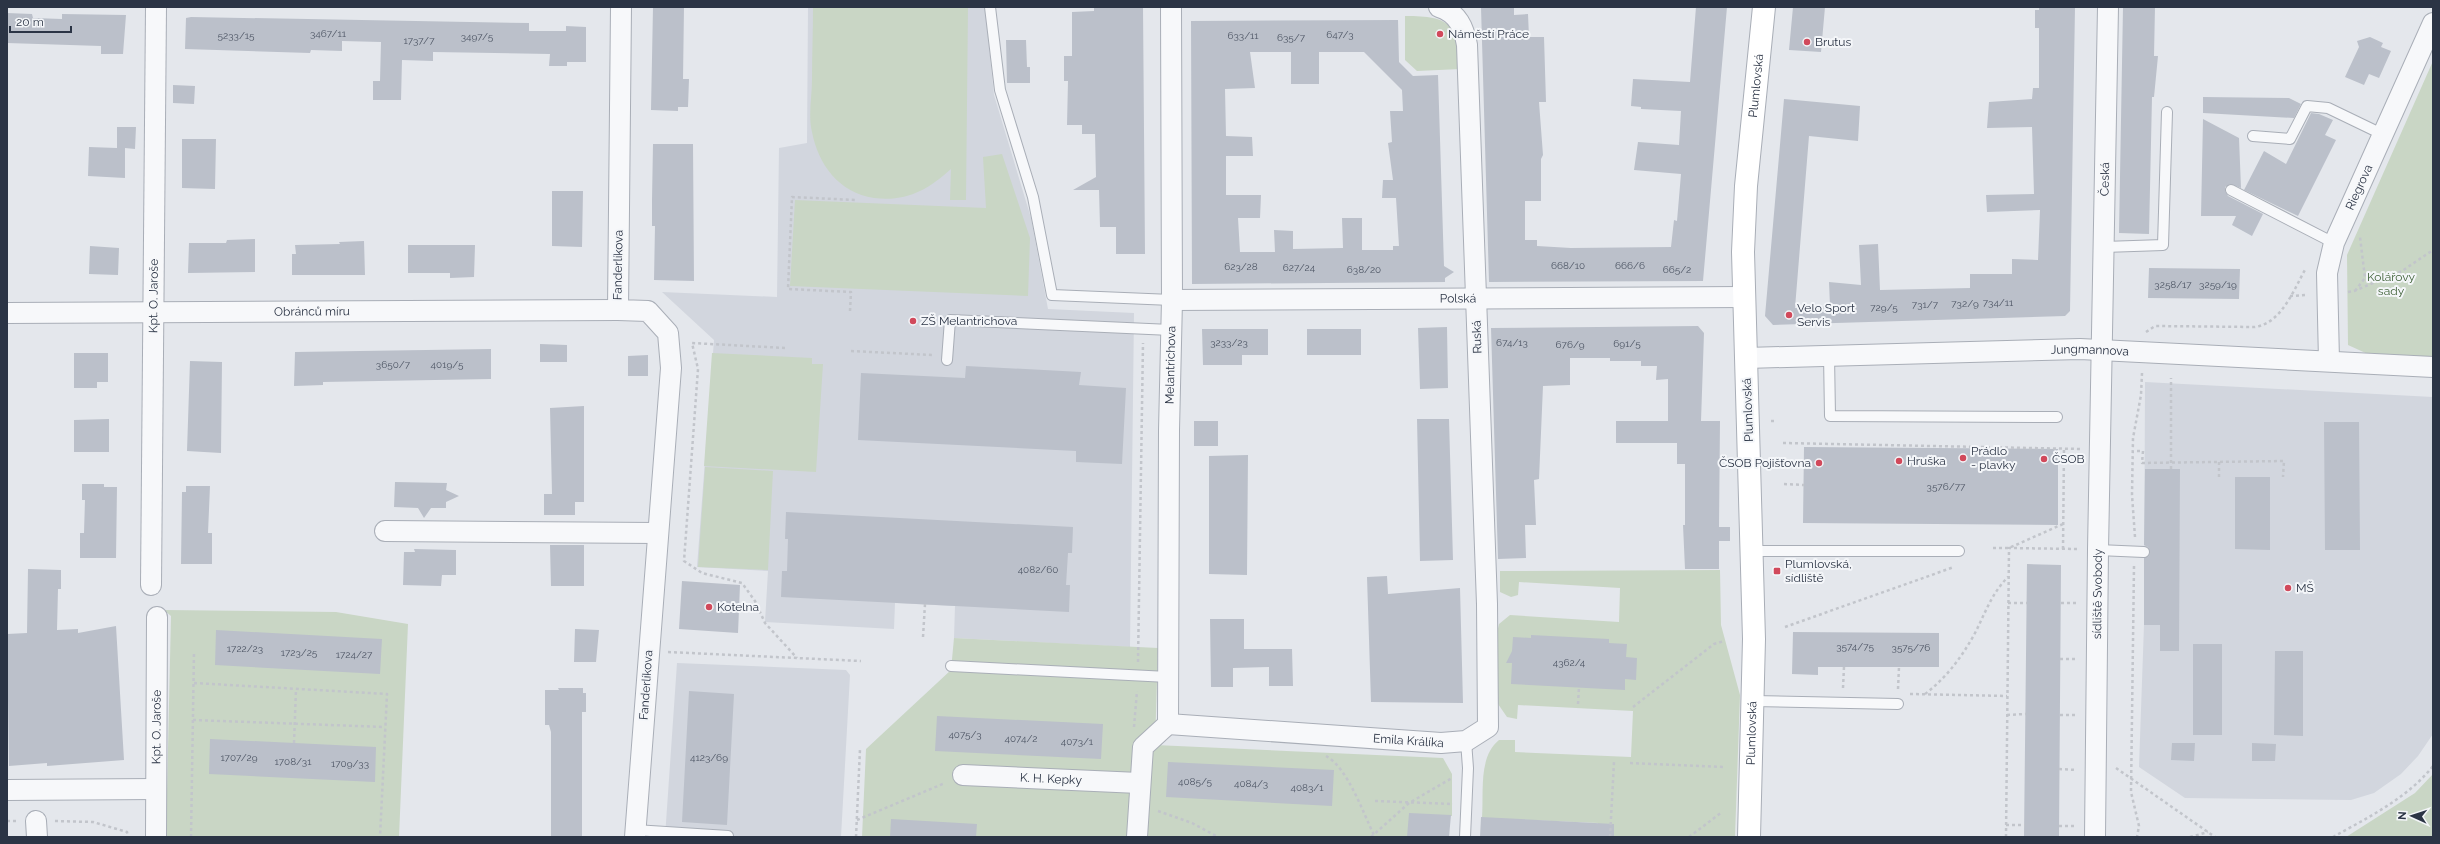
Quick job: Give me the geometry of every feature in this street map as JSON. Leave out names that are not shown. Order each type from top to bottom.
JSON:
[{"type":"main road","name":"Plumlovská","points":[[1749,837],[1753,701],[1752,551],[1743,297],[1746,186],[1764,7]]},
{"type":"street","name":"Kpt. O. Jaroše","points":[[151,585],[152,312],[156,7]]},
{"type":"street","name":"Fanderlíkova","points":[[622,7],[618,310],[648,311],[668,333],[671,368],[657,533],[635,834]]},
{"type":"street","name":"Melantrichova","points":[[1168,724],[1172,300],[1171,7]]},
{"type":"street","name":"Ruská","points":[[1439,7],[1455,16],[1464,30],[1468,79],[1485,570]]},
{"type":"street","name":"Česká","points":[[2101,351],[2108,7]]},
{"type":"street","name":"Riegrova","points":[[2329,361],[2327,273],[2334,243],[2384,135],[2433,23]]},
{"type":"street","name":"Polská","points":[[1172,300],[1743,297]]},
{"type":"street","name":"Obránců míru","points":[[7,313],[618,310]]},
{"type":"street","name":"Jungmannova","points":[[1746,358],[2080,349],[2329,361],[2433,368]]},
{"type":"street","name":"sídliště Svobody","points":[[2095,837],[2097,754],[2089,549],[2101,351]]},
{"type":"street","points":[[385,531],[657,533]]},
{"type":"street","name":"Emila Králíka","points":[[1168,724],[1441,743],[1466,741],[1488,727],[1485,570]]},
{"type":"street","name":"Kpt. O. Jaroše","points":[[156,837],[157,617]]},
{"type":"street","points":[[1137,837],[1139,783],[1143,746],[1168,724]]},
{"type":"street","name":"K. H. Kepky","points":[[963,775],[1139,783]]},
{"type":"street","points":[[7,790],[156,789]]},
{"type":"lane","points":[[990,7],[1000,90],[1033,197],[1052,295],[1172,300]]},
{"type":"lane","points":[[2253,136],[2290,139],[2307,106],[2328,108],[2384,135]]},
{"type":"lane","points":[[2104,246],[2163,245],[2167,112]]},
{"type":"lane","points":[[2231,190],[2334,243]]},
{"type":"lane","points":[[947,358],[950,320],[1171,330]]},
{"type":"lane","points":[[1829,355],[1830,416],[2057,417]]},
{"type":"lane","points":[[2089,549],[2139,551]]},
{"type":"lane","points":[[1752,551],[1959,551]]},
{"type":"lane","points":[[951,666],[1168,677]]},
{"type":"lane","points":[[1753,701],[1843,702],[1898,699]]},
{"type":"lane","points":[[1465,837],[1468,768],[1466,741]]},
{"type":"lane","points":[[635,834],[728,836]]},
{"type":"path","points":[[850,312],[851,292],[788,288],[792,198],[856,200]]},
{"type":"path","points":[[2360,236],[2364,278],[2354,291],[2402,271],[2433,250]]},
{"type":"path","points":[[2144,334],[2155,326],[2259,327],[2273,321],[2290,296],[2310,295]]},
{"type":"path","points":[[1134,729],[1138,675],[1143,335]]},
{"type":"path","points":[[785,348],[692,343],[698,369],[684,561],[702,573],[742,583],[755,601],[765,623],[797,658]]},
{"type":"path","points":[[851,351],[947,358]]},
{"type":"path","points":[[2137,837],[2139,826],[2131,792],[2131,779],[2139,551],[2132,495],[2133,438],[2141,395],[2142,370]]},
{"type":"path","points":[[2171,378],[2171,469]]},
{"type":"path","points":[[1771,422],[1776,421]]},
{"type":"path","points":[[1784,443],[2081,449]]},
{"type":"path","points":[[2063,549],[2064,449]]},
{"type":"path","points":[[2137,451],[2143,451],[2142,463],[2284,461],[2283,477]]},
{"type":"path","points":[[2219,462],[2220,478]]},
{"type":"path","points":[[1784,484],[1804,485]]},
{"type":"path","points":[[2009,548],[2063,524]]},
{"type":"path","points":[[1993,548],[2089,549]]},
{"type":"path","points":[[2006,837],[2009,548]]},
{"type":"path","points":[[1785,627],[1959,565]]},
{"type":"path","points":[[1925,694],[1944,680],[1973,636],[1996,589],[2009,577]]},
{"type":"path","points":[[2008,603],[2027,603]]},
{"type":"path","points":[[2061,603],[2080,603]]},
{"type":"path","points":[[923,637],[925,604]]},
{"type":"path","points":[[1633,707],[1714,644],[1724,640]]},
{"type":"path","points":[[648,651],[860,661]]},
{"type":"path","points":[[191,837],[194,652]]},
{"type":"path","points":[[2060,659],[2078,659]]},
{"type":"path","points":[[1843,702],[1844,666]]},
{"type":"path","points":[[1899,667],[1898,699],[1925,694],[2008,696]]},
{"type":"path","points":[[194,683],[387,694],[380,837]]},
{"type":"path","points":[[1578,704],[1579,687]]},
{"type":"path","points":[[294,742],[296,689]]},
{"type":"path","points":[[2007,714],[2026,714]]},
{"type":"path","points":[[2060,715],[2078,715]]},
{"type":"path","points":[[193,720],[385,727]]},
{"type":"path","points":[[856,837],[860,749]]},
{"type":"path","points":[[2097,754],[2215,837]]},
{"type":"path","points":[[1325,755],[1332,759],[1347,779],[1372,836],[1409,802],[1468,768]]},
{"type":"path","points":[[1610,837],[1614,762]]},
{"type":"path","points":[[1630,763],[1724,766]]},
{"type":"path","points":[[2333,837],[2405,792],[2425,776],[2433,766]]},
{"type":"path","points":[[857,820],[963,775]]},
{"type":"path","points":[[1375,801],[1467,804]]},
{"type":"path","points":[[1138,805],[1192,823],[1218,837]]},
{"type":"path","points":[[1689,837],[1722,812]]},
{"type":"path","points":[[7,821],[37,829],[94,822],[127,832],[128,837]]},
{"type":"path","points":[[2006,825],[2024,825]]},
{"type":"path","points":[[2059,826],[2076,826]]},
{"type":"path","points":[[2190,837],[2208,832]]},
{"type":"shaded area","name":"ZŠ Melantrichova","points":[[808,7],[985,7],[994,95],[1031,218],[1048,309],[1134,313],[1130,647],[954,638],[955,606],[895,603],[894,629],[765,622],[768,571],[697,567],[714,340],[662,292],[777,297],[779,148],[807,143]]},
{"type":"shaded area","name":"MŠ","points":[[2145,382],[2433,397],[2433,734],[2418,756],[2401,774],[2374,793],[2351,800],[2185,798],[2139,767],[2144,625]]},
{"type":"shaded area","points":[[677,663],[846,670],[850,675],[841,837],[665,837]]},
{"type":"green space","points":[[813,7],[968,7],[966,200],[950,200],[951,169],[934,183],[916,193],[886,199],[862,195],[850,190],[832,175],[819,155],[811,126],[810,113]]},
{"type":"green space","points":[[1405,16],[1433,18],[1442,21],[1449,26],[1457,42],[1461,69],[1417,71],[1405,60]]},
{"type":"green space","name":"Kolářovy sady","points":[[2433,61],[2433,358],[2370,355],[2348,345],[2347,255]]},
{"type":"green space","points":[[1002,154],[1030,238],[1028,296],[790,286],[795,200],[986,208],[983,157]]},
{"type":"green space","points":[[712,353],[812,358],[812,364],[823,364],[816,472],[704,466]]},
{"type":"green space","points":[[705,467],[773,471],[768,570],[698,567]]},
{"type":"green space","points":[[1720,570],[1721,625],[1740,695],[1735,837],[1597,837],[1598,823],[1482,818],[1483,776],[1485,765],[1492,747],[1499,740],[1515,740],[1515,752],[1631,757],[1633,711],[1518,705],[1517,719],[1507,717],[1498,704],[1496,638],[1499,624],[1510,615],[1619,622],[1620,588],[1519,582],[1518,595],[1511,597],[1500,592],[1500,571]]},
{"type":"green space","points":[[164,610],[336,612],[408,624],[399,837],[166,837],[171,616]]},
{"type":"green space","points":[[954,638],[1158,648],[1155,745],[1443,758],[1452,774],[1452,816],[1410,814],[1408,837],[862,837],[866,749],[951,670]]},
{"type":"green space","points":[[2433,774],[2433,837],[2346,837],[2415,793]]},
{"type":"building","points":[[653,7],[684,7],[683,79],[689,79],[688,107],[678,107],[678,111],[651,110]]},
{"type":"building","points":[[1094,7],[1143,7],[1145,254],[1116,254],[1116,227],[1100,227],[1099,190],[1073,190],[1096,177],[1095,134],[1082,134],[1082,125],[1067,125],[1068,81],[1064,81],[1064,56],[1072,56],[1072,12],[1094,11]]},
{"type":"building","points":[[1481,7],[1514,7],[1514,15],[1528,14],[1529,37],[1544,37],[1546,102],[1539,102],[1543,155],[1541,159],[1541,201],[1525,201],[1525,240],[1537,240],[1537,246],[1571,248],[1671,247],[1674,220],[1677,221],[1681,174],[1634,170],[1638,142],[1679,145],[1681,111],[1641,109],[1641,107],[1631,106],[1633,79],[1690,82],[1696,7],[1727,7],[1703,281],[1489,282]]},
{"type":"building","points":[[1793,7],[1825,7],[1821,52],[1789,50]]},
{"type":"building","points":[[2039,7],[2075,7],[2070,311],[2065,316],[1773,325],[1765,316],[1784,99],[1860,106],[1858,141],[1809,136],[1795,308],[1830,306],[1829,282],[1861,285],[1859,245],[1878,244],[1880,290],[1970,288],[1970,274],[2012,274],[2012,259],[2038,260],[2040,210],[1987,212],[1986,195],[2034,194],[2032,127],[1987,128],[1989,102],[2032,99],[2033,88],[2039,88],[2039,28],[2035,28],[2035,10],[2039,10]]},
{"type":"building","points":[[2123,7],[2155,7],[2154,56],[2158,56],[2154,97],[2152,97],[2149,234],[2119,233]]},
{"type":"building","points":[[7,13],[32,14],[33,18],[62,19],[62,14],[126,15],[123,54],[101,54],[101,46],[7,43]]},
{"type":"building","points":[[186,18],[529,23],[529,31],[566,31],[566,26],[586,27],[586,62],[567,62],[567,66],[549,66],[550,54],[433,52],[433,61],[402,60],[401,100],[373,100],[373,81],[380,81],[381,42],[342,41],[342,51],[311,50],[310,53],[185,49]]},
{"type":"building","points":[[1398,20],[1399,62],[1413,76],[1438,75],[1444,266],[1454,272],[1445,278],[1445,282],[1192,284],[1191,21]],"holes":[[[1250,52],[1291,52],[1291,84],[1319,84],[1319,52],[1364,52],[1402,90],[1403,111],[1390,111],[1392,142],[1388,143],[1393,180],[1383,180],[1382,198],[1396,198],[1399,246],[1393,246],[1393,250],[1362,250],[1362,218],[1342,218],[1343,248],[1293,249],[1293,231],[1274,230],[1275,252],[1240,252],[1238,218],[1260,218],[1261,195],[1226,195],[1226,156],[1253,156],[1252,137],[1226,136],[1225,89],[1255,88]]]},
{"type":"building","points":[[2370,37],[2383,43],[2381,47],[2391,51],[2379,78],[2369,74],[2364,85],[2345,77],[2359,47],[2357,41]]},
{"type":"building","points":[[1006,40],[1026,40],[1027,67],[1030,67],[1030,83],[1007,83]]},
{"type":"building","points":[[173,85],[195,86],[194,104],[173,103]]},
{"type":"building","points":[[2203,97],[2289,98],[2301,104],[2294,118],[2203,113]]},
{"type":"building","points":[[2311,113],[2319,114],[2333,120],[2325,135],[2336,140],[2298,216],[2244,190],[2264,151],[2286,164]]},
{"type":"building","points":[[2203,119],[2239,138],[2241,188],[2230,184],[2225,187],[2225,191],[2228,196],[2263,214],[2252,236],[2232,225],[2236,216],[2201,216]]},
{"type":"building","points":[[117,127],[136,127],[135,149],[125,148],[125,178],[88,176],[89,147],[117,148]]},
{"type":"building","points":[[182,139],[216,139],[215,189],[182,188]]},
{"type":"building","points":[[653,144],[693,144],[694,281],[654,280],[655,226],[652,226]]},
{"type":"building","points":[[552,191],[583,191],[582,247],[552,246]]},
{"type":"building","points":[[255,239],[255,272],[188,273],[189,243],[226,243],[227,240]]},
{"type":"building","points":[[364,241],[365,275],[292,275],[292,254],[296,254],[295,245],[340,244],[339,242]]},
{"type":"building","points":[[408,245],[475,245],[474,277],[450,278],[450,273],[408,273]]},
{"type":"building","points":[[90,246],[119,248],[118,275],[89,274]]},
{"type":"building","points":[[2149,268],[2240,269],[2239,299],[2148,298]]},
{"type":"building","points":[[1698,326],[1704,333],[1701,421],[1720,421],[1719,527],[1730,527],[1730,541],[1719,541],[1719,569],[1685,569],[1683,525],[1685,525],[1685,464],[1677,464],[1677,443],[1616,443],[1616,421],[1668,421],[1668,379],[1656,380],[1657,366],[1641,366],[1641,361],[1610,361],[1610,358],[1570,358],[1570,385],[1543,386],[1539,479],[1534,480],[1536,525],[1525,525],[1526,558],[1498,559],[1491,328]]},
{"type":"building","points":[[1447,327],[1448,388],[1420,389],[1418,328]]},
{"type":"building","points":[[1202,329],[1268,329],[1268,355],[1242,355],[1242,365],[1203,365]]},
{"type":"building","points":[[1307,329],[1361,329],[1361,355],[1307,355]]},
{"type":"building","points":[[540,344],[567,345],[567,362],[540,362]]},
{"type":"building","points":[[491,349],[491,379],[323,382],[323,385],[294,386],[295,352]]},
{"type":"building","points":[[74,353],[108,353],[108,382],[97,382],[97,388],[74,388]]},
{"type":"building","points":[[648,355],[648,376],[628,376],[628,356]]},
{"type":"building","points":[[190,361],[222,362],[221,453],[187,451]]},
{"type":"building","points":[[966,366],[1081,372],[1079,385],[1126,388],[1122,464],[1076,462],[1076,451],[858,440],[861,373],[965,378]]},
{"type":"building","points":[[584,406],[584,502],[575,502],[575,515],[544,515],[544,494],[552,494],[550,408]]},
{"type":"building","points":[[109,419],[109,452],[74,452],[74,420]]},
{"type":"building","points":[[1417,419],[1449,419],[1453,560],[1420,561]]},
{"type":"building","points":[[1194,421],[1218,421],[1218,446],[1194,446]]},
{"type":"building","points":[[2324,422],[2359,422],[2360,550],[2325,550]]},
{"type":"building","points":[[1804,447],[2058,449],[2058,525],[1803,523]]},
{"type":"building","points":[[1248,455],[1247,575],[1209,574],[1209,456]]},
{"type":"building","points":[[2145,469],[2180,469],[2179,651],[2160,651],[2160,625],[2144,625],[2144,558],[2149,556],[2150,552],[2148,547],[2144,545]]},
{"type":"building","points":[[2235,477],[2270,477],[2270,550],[2235,549]]},
{"type":"building","points":[[395,482],[447,483],[446,490],[459,496],[446,502],[446,508],[431,508],[424,518],[418,508],[394,507]]},
{"type":"building","points":[[82,484],[104,484],[104,487],[117,487],[116,558],[80,558],[80,533],[84,533],[85,500],[82,500]]},
{"type":"building","points":[[186,486],[210,486],[208,533],[212,533],[212,564],[181,564],[182,492],[186,492]]},
{"type":"building","points":[[786,512],[1073,527],[1072,553],[1068,553],[1066,585],[1070,585],[1069,612],[781,597],[782,571],[787,571],[788,539],[785,539]]},
{"type":"building","points":[[550,545],[584,545],[584,586],[551,586]]},
{"type":"building","points":[[414,549],[456,550],[456,575],[442,575],[441,586],[403,585],[404,552],[415,552]]},
{"type":"building","points":[[2027,564],[2061,565],[2059,837],[2024,837]]},
{"type":"building","points":[[28,569],[61,570],[61,589],[58,589],[57,630],[78,629],[78,633],[116,626],[124,760],[47,766],[47,763],[9,766],[7,634],[27,633]]},
{"type":"building","points":[[1387,576],[1388,594],[1460,588],[1463,703],[1371,702],[1367,577]]},
{"type":"building","name":"Kotelna","points":[[682,581],[740,585],[738,633],[679,629]]},
{"type":"building","points":[[1210,619],[1244,619],[1244,649],[1292,649],[1293,686],[1269,686],[1269,667],[1233,668],[1233,687],[1211,687]]},
{"type":"building","points":[[575,629],[599,630],[596,662],[574,662]]},
{"type":"building","points":[[216,630],[382,639],[380,674],[215,665]]},
{"type":"building","points":[[1793,632],[1939,633],[1939,667],[1818,667],[1818,675],[1792,674]]},
{"type":"building","points":[[1531,635],[1609,639],[1609,643],[1627,644],[1626,657],[1637,658],[1636,680],[1625,679],[1625,690],[1511,684],[1512,663],[1506,663],[1512,651],[1513,637],[1531,638]]},
{"type":"building","points":[[2193,644],[2222,644],[2222,735],[2193,735]]},
{"type":"building","points":[[2275,651],[2303,651],[2303,736],[2274,735]]},
{"type":"building","points":[[558,688],[583,688],[583,693],[586,693],[586,712],[582,712],[582,837],[551,837],[551,732],[549,725],[545,725],[545,690],[559,690]]},
{"type":"building","points":[[689,691],[734,694],[727,825],[682,822]]},
{"type":"building","points":[[937,716],[1103,724],[1101,759],[935,751]]},
{"type":"building","points":[[210,739],[376,747],[375,782],[209,774]]},
{"type":"building","points":[[2172,743],[2195,743],[2194,761],[2171,760]]},
{"type":"building","points":[[2252,743],[2276,744],[2275,761],[2252,761]]},
{"type":"building","points":[[1168,762],[1334,770],[1332,806],[1166,797]]},
{"type":"building","points":[[1409,813],[1451,815],[1449,837],[1407,837]]},
{"type":"building","points":[[1481,817],[1614,824],[1614,837],[1480,837]]},
{"type":"building","points":[[891,819],[977,824],[976,837],[890,837]]},
{"type":"place","name":"Náměstí Práce","points":[[1440,34]]},
{"type":"place","name":"Brutus","points":[[1807,42]]},
{"type":"place","name":"Velo Sport Servis","points":[[1789,315]]},
{"type":"place","name":"ZŠ Melantrichova","points":[[913,321]]},
{"type":"place","name":"Prádlo - plavky","points":[[1963,458]]},
{"type":"place","name":"ČSOB","points":[[2044,459]]},
{"type":"place","name":"Hruška","points":[[1899,461]]},
{"type":"place","name":"ČSOB Pojišťovna","points":[[1819,463]]},
{"type":"place","name":"Plumlovská, sídliště","points":[[1777,571]]},
{"type":"place","name":"MŠ","points":[[2288,588]]},
{"type":"place","name":"Kotelna","points":[[709,607]]}]
